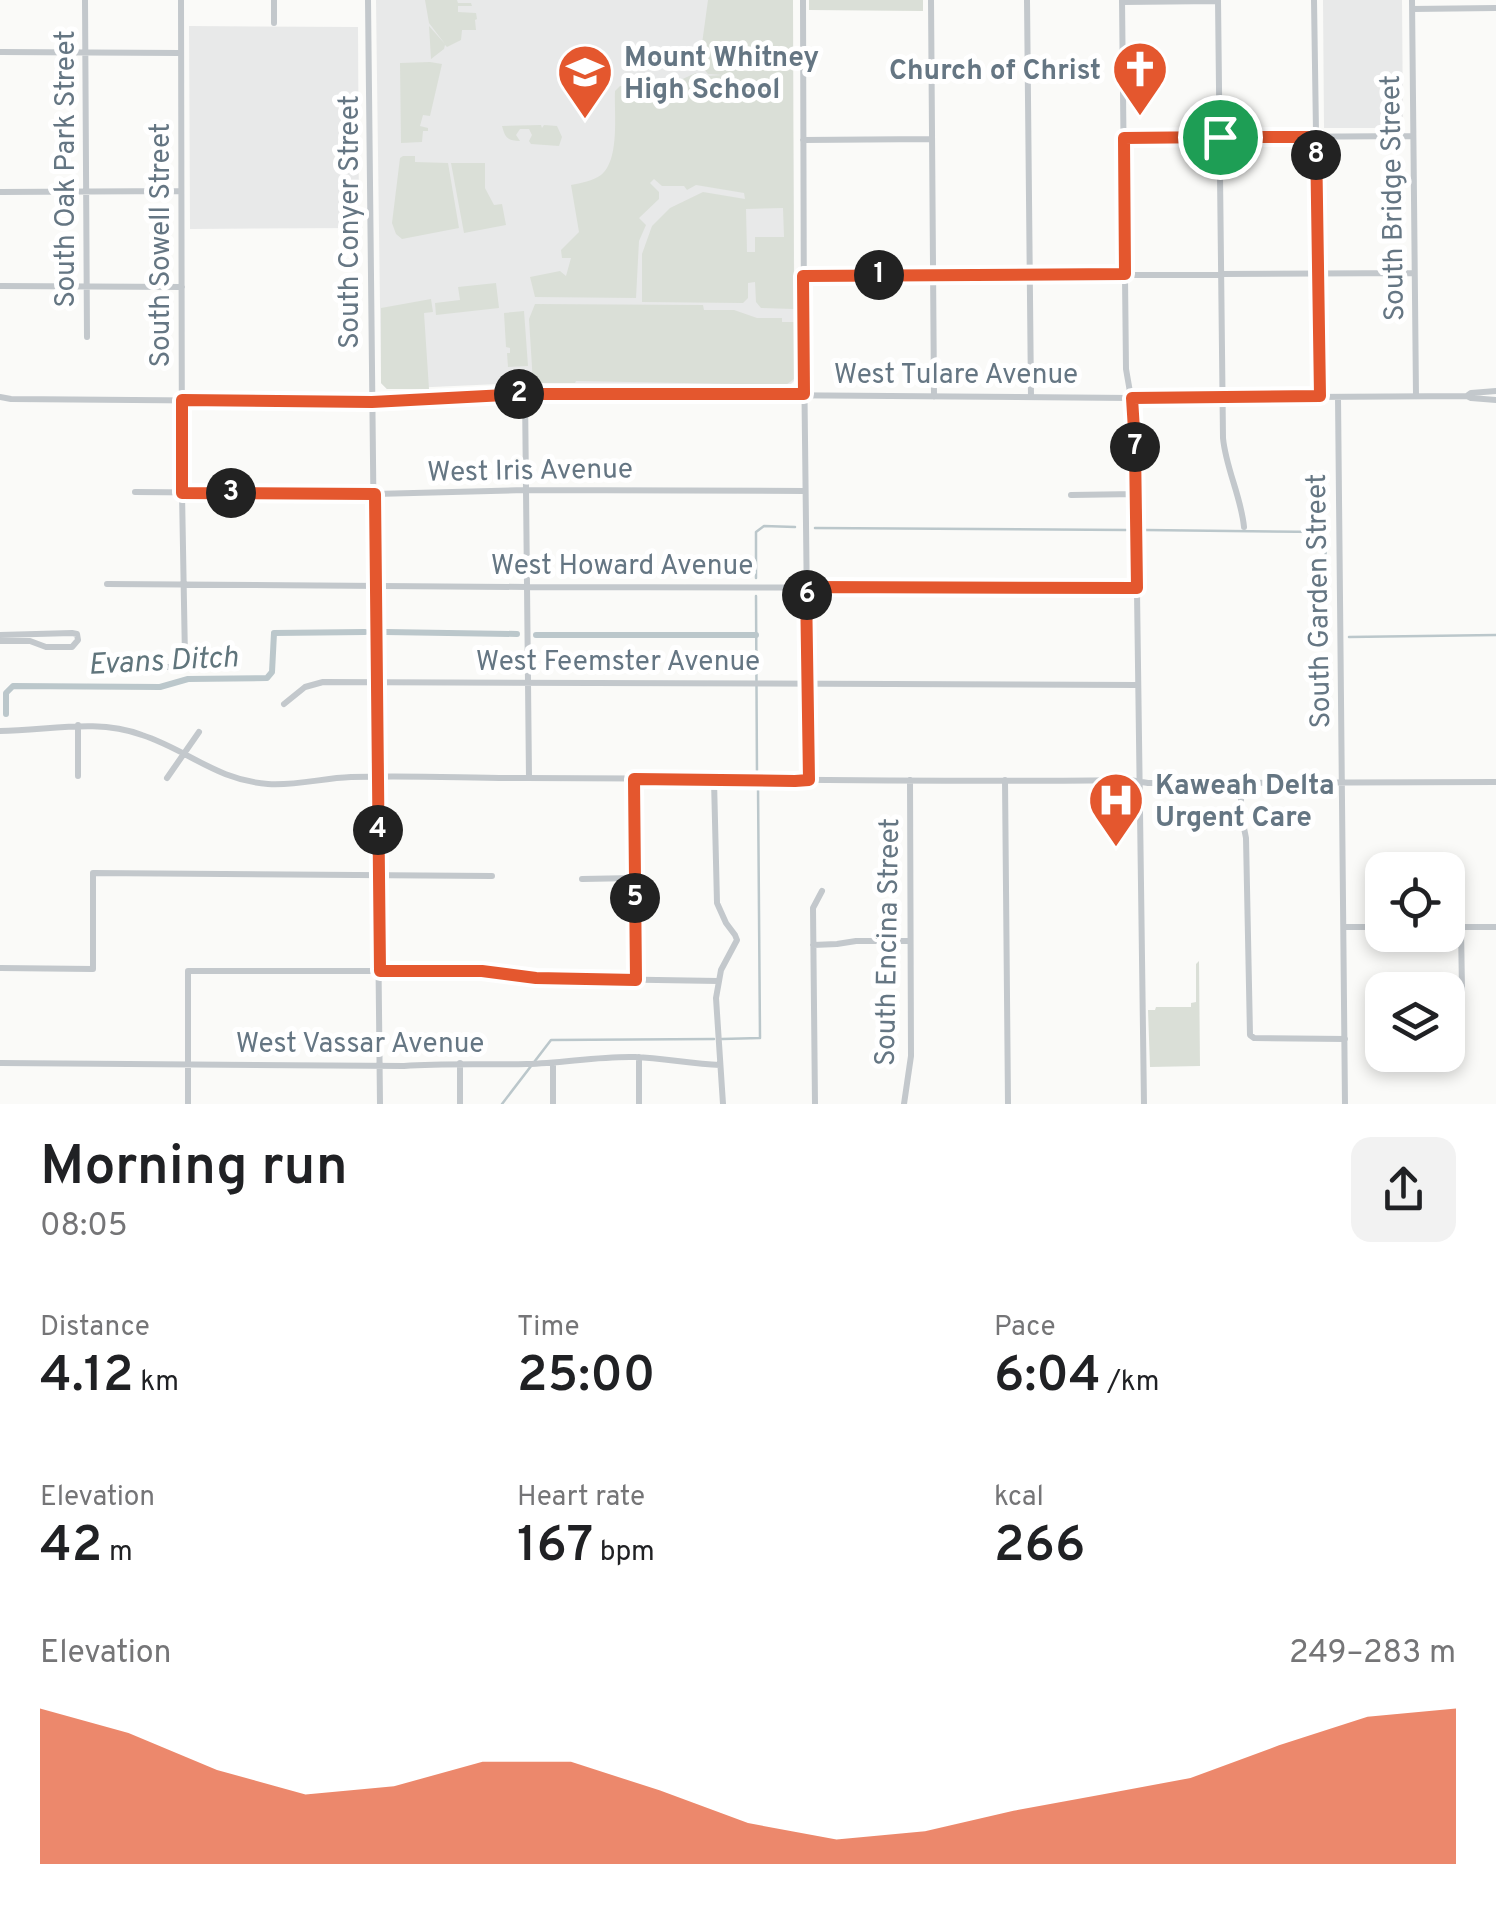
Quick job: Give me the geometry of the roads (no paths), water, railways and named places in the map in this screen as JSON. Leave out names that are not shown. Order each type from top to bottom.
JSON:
[{"type":"street","name":"South Oak Park Street","points":[[85,0],[87,337]]},
{"type":"street","name":"South Sowell Street","points":[[106,667],[178,668],[185,658],[180,0]]},
{"type":"street","points":[[274,0],[274,24]]},
{"type":"street","name":"South Conyer Street","points":[[368,0],[380,1104]]},
{"type":"street","points":[[803,0],[809,780]]},
{"type":"street","points":[[931,0],[934,396]]},
{"type":"street","points":[[1027,0],[1031,397]]},
{"type":"street","points":[[1314,0],[1320,396]]},
{"type":"street","name":"South Bridge Street","points":[[1412,0],[1416,396]]},
{"type":"street","points":[[1144,1104],[1136,494],[1132,398],[1126,369],[1122,1],[1218,1],[1224,454],[1239,496],[1244,528]]},
{"type":"street","points":[[1412,10],[1496,8]]},
{"type":"street","points":[[0,52],[180,53]]},
{"type":"street","points":[[1124,138],[1413,136]]},
{"type":"street","points":[[803,140],[932,139]]},
{"type":"street","points":[[0,192],[182,192]]},
{"type":"street","points":[[803,276],[1414,273]]},
{"type":"street","points":[[0,286],[182,287]]},
{"type":"street","points":[[1467,396],[1496,391]]},
{"type":"street","points":[[525,394],[529,778]]},
{"type":"street","name":"West Tulare Avenue","points":[[0,397],[372,402],[525,394],[1467,396]]},
{"type":"street","points":[[1467,396],[1496,400]]},
{"type":"street","name":"South Garden Street","points":[[1338,397],[1345,1104]]},
{"type":"street","name":"West Iris Avenue","points":[[135,492],[805,491]]},
{"type":"street","points":[[1071,495],[1136,494]]},
{"type":"street","name":"West Howard Avenue","points":[[107,584],[1137,588]]},
{"type":"street","points":[[75,633],[78,640],[72,647],[46,647],[0,638],[75,633]]},
{"type":"street","name":"West Feemster Avenue","points":[[284,704],[306,687],[324,682],[1138,685]]},
{"type":"street","points":[[0,731],[78,725],[120,728],[154,739],[228,776],[265,784],[352,777],[1496,782]]},
{"type":"street","points":[[78,725],[78,776]]},
{"type":"street","points":[[168,778],[199,732]]},
{"type":"street","points":[[634,779],[636,980]]},
{"type":"street","points":[[714,780],[717,903],[737,940],[718,981],[716,1022],[722,1104]]},
{"type":"street","name":"South Encina Street","points":[[904,1104],[911,1056],[910,780]]},
{"type":"street","points":[[1005,780],[1008,1104]]},
{"type":"street","points":[[1241,783],[1246,838],[1250,1035],[1344,1039]]},
{"type":"street","points":[[0,968],[93,968],[93,873],[492,876]]},
{"type":"street","points":[[582,879],[635,878]]},
{"type":"street","points":[[814,1104],[812,908],[822,891]]},
{"type":"street","points":[[1344,927],[1365,927]]},
{"type":"street","points":[[1465,927],[1496,927]]},
{"type":"street","points":[[813,945],[856,940],[910,941]]},
{"type":"street","points":[[188,1104],[188,971],[482,971],[536,978],[718,981]]},
{"type":"street","points":[[639,1057],[639,1104]]},
{"type":"street","name":"West Vassar Avenue","points":[[0,1063],[380,1066],[553,1063],[639,1057],[720,1065]]},
{"type":"street","points":[[460,1063],[460,1104]]},
{"type":"street","points":[[553,1063],[553,1104]]},
{"type":"waterway","points":[[756,578],[756,532],[764,526],[795,527]]},
{"type":"waterway","points":[[815,528],[1126,530]]},
{"type":"waterway","points":[[1146,530],[1323,532],[1331,637]]},
{"type":"waterway","points":[[756,596],[757,776]]},
{"type":"waterway","name":"Evans Ditch","points":[[6,714],[6,693],[13,686],[160,687],[188,679],[267,678],[272,672],[274,633],[365,632]]},
{"type":"waterway","name":"Evans Ditch","points":[[386,632],[517,634]]},
{"type":"waterway","name":"Evans Ditch","points":[[536,635],[756,635]]},
{"type":"waterway","points":[[1349,637],[1496,635]]},
{"type":"waterway","points":[[722,1039],[760,1038],[758,784]]},
{"type":"waterway","points":[[502,1104],[551,1040],[714,1039]]},
{"type":"place","name":"Church of Christ","points":[[1140,118]]},
{"type":"place","name":"Mount Whitney High School","points":[[585,121]]},
{"type":"place","name":"Kaweah Delta Urgent Care","points":[[1116,849]]}]
